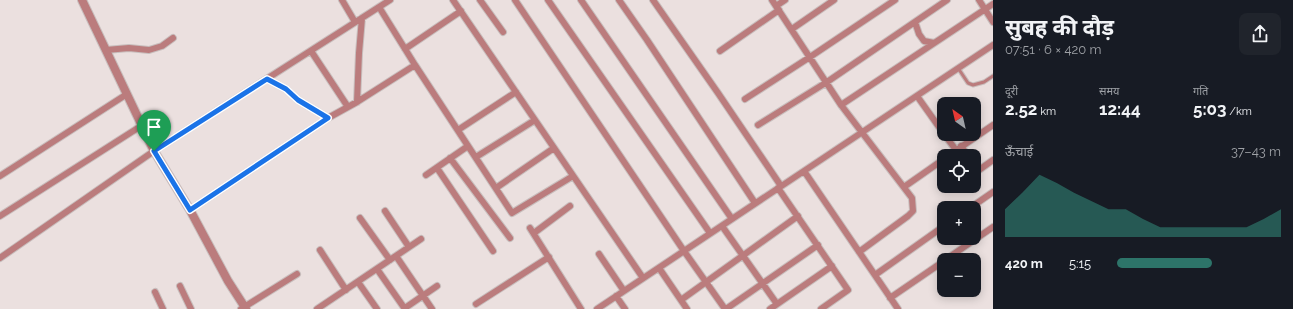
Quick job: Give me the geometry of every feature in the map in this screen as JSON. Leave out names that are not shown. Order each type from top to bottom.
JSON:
[{"type":"street","points":[[82,0],[154,151],[190,210],[244,308],[297,274]]},
{"type":"street","points":[[342,0],[355,22]]},
{"type":"street","points":[[0,258],[154,151],[390,0]]},
{"type":"street","points":[[453,0],[643,278]]},
{"type":"street","points":[[480,0],[503,32]]},
{"type":"street","points":[[515,0],[684,251],[725,309],[818,246]]},
{"type":"street","points":[[548,0],[710,233]]},
{"type":"street","points":[[581,0],[732,219]]},
{"type":"street","points":[[619,0],[755,203]]},
{"type":"street","points":[[653,0],[718,93],[848,290],[821,309]]},
{"type":"street","points":[[720,51],[776,5],[785,0]]},
{"type":"street","points":[[792,29],[834,0]]},
{"type":"street","points":[[745,99],[895,0]]},
{"type":"street","points":[[758,125],[827,82],[947,0]]},
{"type":"street","points":[[978,0],[993,22]]},
{"type":"street","points":[[841,105],[993,4]]},
{"type":"street","points":[[776,5],[841,105],[912,198],[913,211],[859,252]]},
{"type":"street","points":[[379,7],[415,65],[512,213],[573,176]]},
{"type":"street","points":[[405,49],[461,11]]},
{"type":"street","points":[[357,102],[362,18]]},
{"type":"street","points":[[915,22],[919,34],[924,41],[934,43]]},
{"type":"street","points":[[106,50],[116,48],[149,50],[162,46],[173,38]]},
{"type":"street","points":[[597,309],[993,45]]},
{"type":"street","points":[[311,51],[348,107]]},
{"type":"street","points":[[190,210],[328,118],[357,102],[415,65]]},
{"type":"street","points":[[267,79],[286,89],[298,100],[328,118]]},
{"type":"street","points":[[458,130],[516,92]]},
{"type":"street","points":[[0,176],[127,94]]},
{"type":"street","points":[[917,96],[937,124]]},
{"type":"street","points":[[476,157],[535,120]]},
{"type":"street","points":[[951,141],[958,148],[993,125]]},
{"type":"street","points":[[0,216],[141,126]]},
{"type":"street","points":[[426,175],[468,146]]},
{"type":"street","points":[[496,188],[554,148]]},
{"type":"street","points":[[450,158],[510,238]]},
{"type":"street","points":[[981,169],[993,160]]},
{"type":"street","points":[[904,187],[937,164]]},
{"type":"street","points":[[436,168],[493,252]]},
{"type":"street","points":[[804,171],[898,309]]},
{"type":"street","points":[[980,201],[993,192]]},
{"type":"street","points":[[570,206],[532,230],[581,309]]},
{"type":"street","points":[[385,211],[409,247]]},
{"type":"street","points":[[681,300],[798,216]]},
{"type":"street","points":[[360,218],[390,260]]},
{"type":"street","points":[[722,226],[777,304]]},
{"type":"street","points":[[955,253],[993,227]]},
{"type":"street","points":[[875,275],[937,231]]},
{"type":"street","points":[[317,309],[422,239]]},
{"type":"street","points":[[320,250],[346,290]]},
{"type":"street","points":[[599,254],[624,291]]},
{"type":"street","points":[[396,256],[432,309]]},
{"type":"street","points":[[476,304],[549,256]]},
{"type":"street","points":[[770,309],[832,266]]},
{"type":"street","points":[[890,298],[937,266]]},
{"type":"street","points":[[659,268],[688,309]]},
{"type":"street","points":[[377,270],[405,309],[437,286]]},
{"type":"street","points":[[358,282],[377,309]]},
{"type":"street","points":[[180,286],[191,309]]},
{"type":"street","points":[[155,292],[163,309]]},
{"type":"street","points":[[616,296],[625,309]]},
{"type":"lane","points":[[958,68],[968,83],[973,85],[984,82],[993,76]]},
{"type":"route","points":[[267,79],[286,89],[298,100],[328,118],[190,210],[154,151],[267,79]]}]
